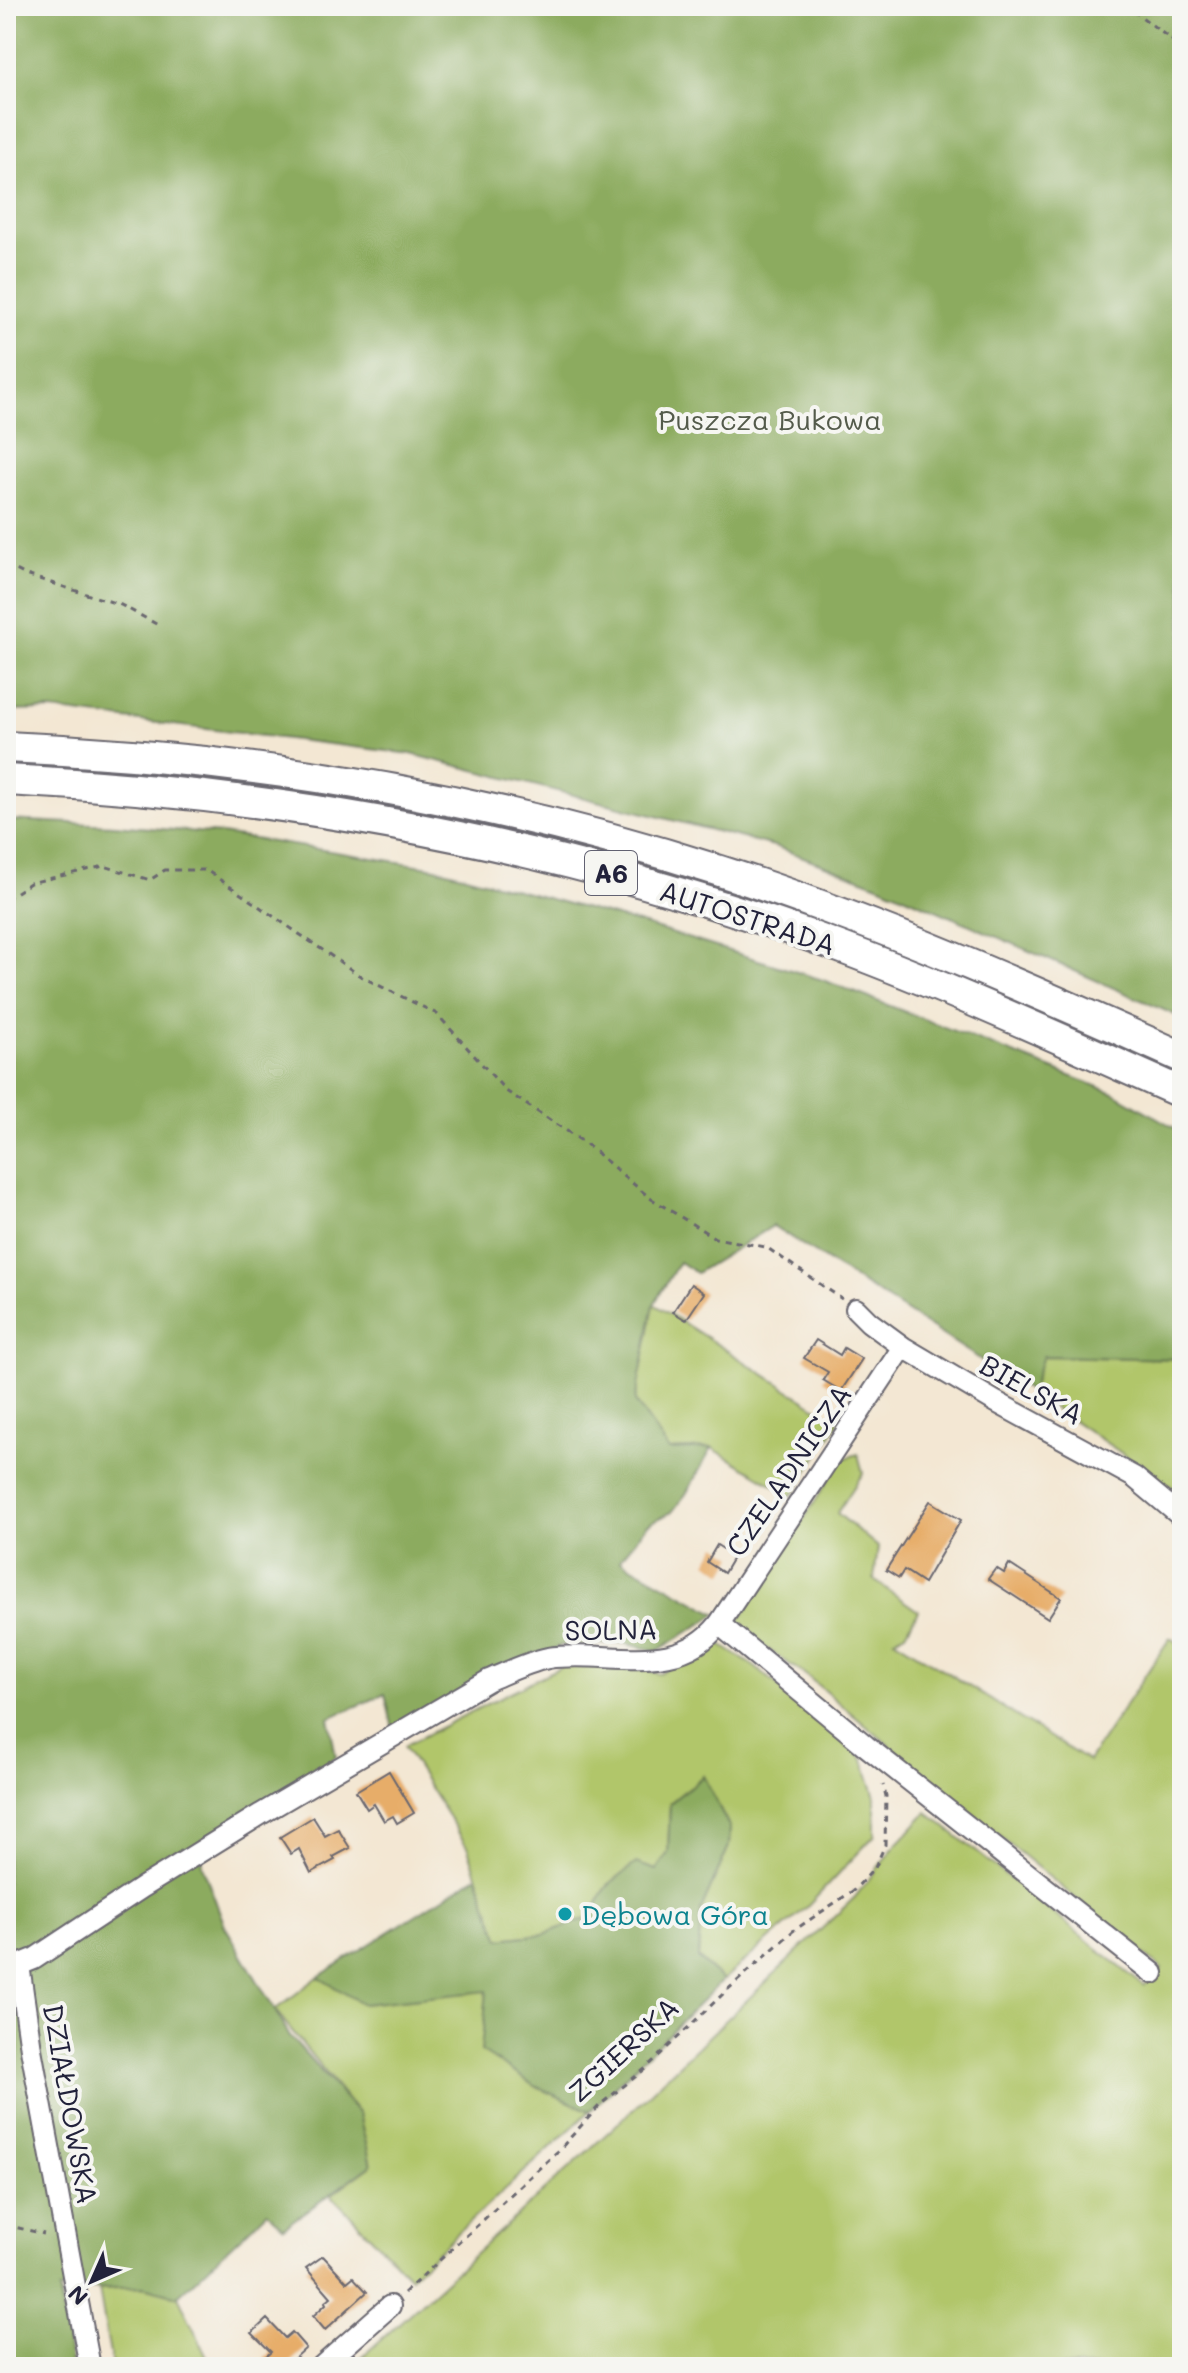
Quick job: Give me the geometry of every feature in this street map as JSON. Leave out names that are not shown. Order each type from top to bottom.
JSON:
[{"type":"highway","name":"AUTOSTRADA","points":[[6,747],[211,762],[318,777],[467,804],[594,835],[719,871],[873,925],[1182,1057]]},
{"type":"highway","name":"AUTOSTRADA","points":[[6,780],[163,791],[300,807],[493,843],[608,872],[741,913],[887,965],[1182,1093]]},
{"type":"street","name":"BIELSKA","points":[[856,1309],[903,1347],[1134,1477],[1182,1517]]},
{"type":"street","name":"CZELADNICZA","points":[[719,1624],[903,1347]]},
{"type":"street","name":"SOLNA","points":[[19,1965],[34,1959],[261,1814],[489,1680],[546,1659],[594,1656],[655,1658],[672,1655],[690,1650],[705,1640],[719,1624]]},
{"type":"street","points":[[719,1624],[866,1746],[1153,1973]]},
{"type":"street","name":"DZIAŁDOWSKA","points":[[19,1965],[33,2063],[90,2367]]},
{"type":"street","points":[[321,2367],[390,2306]]},
{"type":"path","points":[[1122,6],[1130,8],[1182,48]]},
{"type":"path","points":[[6,565],[26,575],[121,605],[160,626]]},
{"type":"path","points":[[6,899],[30,883],[104,866],[150,880],[165,870],[206,870],[362,977],[437,1014],[506,1091],[585,1143],[650,1198],[715,1238],[766,1247],[856,1309]]},
{"type":"path","name":"ZGIERSKA","points":[[390,2306],[558,2151],[601,2104],[645,2069],[735,1982],[793,1931],[854,1890],[875,1868],[885,1845],[886,1796],[882,1783]]},
{"type":"path","points":[[6,1898],[19,1965]]},
{"type":"path","points":[[6,2225],[68,2239]]},
{"type":"green space","name":"Puszcza Bukowa","points":[[6,6],[1182,6],[1182,1018],[881,886],[774,846],[411,754],[51,710],[6,711]]},
{"type":"green space","points":[[6,820],[222,834],[436,868],[635,922],[823,980],[1114,1093],[1182,1132],[1182,1208],[1177,1207],[1182,1218],[1182,1359],[1043,1356],[1031,1392],[773,1226],[696,1273],[679,1262],[654,1304],[635,1401],[669,1450],[712,1448],[672,1512],[648,1524],[620,1560],[717,1614],[657,1651],[623,1643],[562,1645],[393,1729],[385,1694],[329,1718],[336,1757],[200,1841],[202,1865],[225,1926],[290,2036],[359,2114],[371,2165],[284,2227],[267,2212],[178,2296],[143,2287],[59,2290],[72,2367],[6,2367]]},
{"type":"green space","points":[[654,1304],[839,1422],[792,1496],[712,1448],[669,1450],[635,1401]]},
{"type":"green space","points":[[1042,1356],[1182,1359],[1182,1494],[1031,1392]]},
{"type":"green space","points":[[858,1454],[863,1473],[837,1513],[878,1547],[874,1580],[918,1611],[906,1633],[894,1639],[1088,1761],[1170,1638],[1182,1646],[1182,2367],[351,2367],[613,2128],[855,1897],[927,1812],[1144,1986],[1162,1969],[807,1676],[735,1627],[842,1459]]},
{"type":"green space","points":[[713,1640],[755,1667],[842,1737],[862,1757],[875,1797],[875,1835],[807,1907],[723,1980],[698,1958],[701,1910],[729,1846],[730,1828],[703,1776],[670,1803],[668,1853],[656,1870],[608,1885],[588,1918],[544,1934],[499,1939],[468,1848],[404,1746],[564,1665],[617,1663],[660,1674]]},
{"type":"green space","points":[[703,1776],[730,1828],[729,1846],[701,1910],[698,1958],[723,1980],[590,2111],[537,2087],[481,2051],[487,1991],[363,2004],[318,1977],[477,1876],[500,1939],[544,1934],[588,1918],[608,1885],[636,1863],[656,1870],[668,1853],[670,1803]]},
{"type":"green space","points":[[318,1977],[363,2004],[488,1990],[537,2087],[590,2111],[410,2277],[331,2195],[371,2165],[359,2114],[275,2010]]},
{"type":"green space","points":[[143,2287],[178,2296],[212,2367],[112,2367],[99,2289]]},
{"type":"building","points":[[691,1284],[704,1293],[686,1320],[673,1312]]},
{"type":"building","points":[[816,1340],[840,1355],[844,1348],[862,1359],[841,1391],[823,1380],[828,1372],[804,1358]]},
{"type":"building","points":[[930,1501],[961,1520],[924,1583],[904,1570],[899,1578],[886,1570]]},
{"type":"building","points":[[717,1545],[734,1556],[724,1573],[707,1562]]},
{"type":"building","points":[[1009,1564],[1061,1598],[1048,1618],[988,1579],[996,1568],[1004,1573]]},
{"type":"building","points":[[389,1771],[414,1813],[397,1823],[393,1816],[384,1821],[374,1804],[367,1809],[356,1791]]},
{"type":"building","points":[[313,1817],[325,1836],[338,1829],[350,1848],[311,1873],[299,1849],[291,1854],[280,1837]]},
{"type":"building","points":[[323,2256],[347,2282],[353,2277],[367,2292],[325,2330],[313,2316],[331,2297],[306,2268]]},
{"type":"building","points":[[267,2319],[285,2338],[292,2332],[306,2348],[285,2367],[272,2367],[264,2358],[271,2352],[252,2333]]},
{"type":"place","name":"Dębowa Góra","points":[[565,1914]]}]
